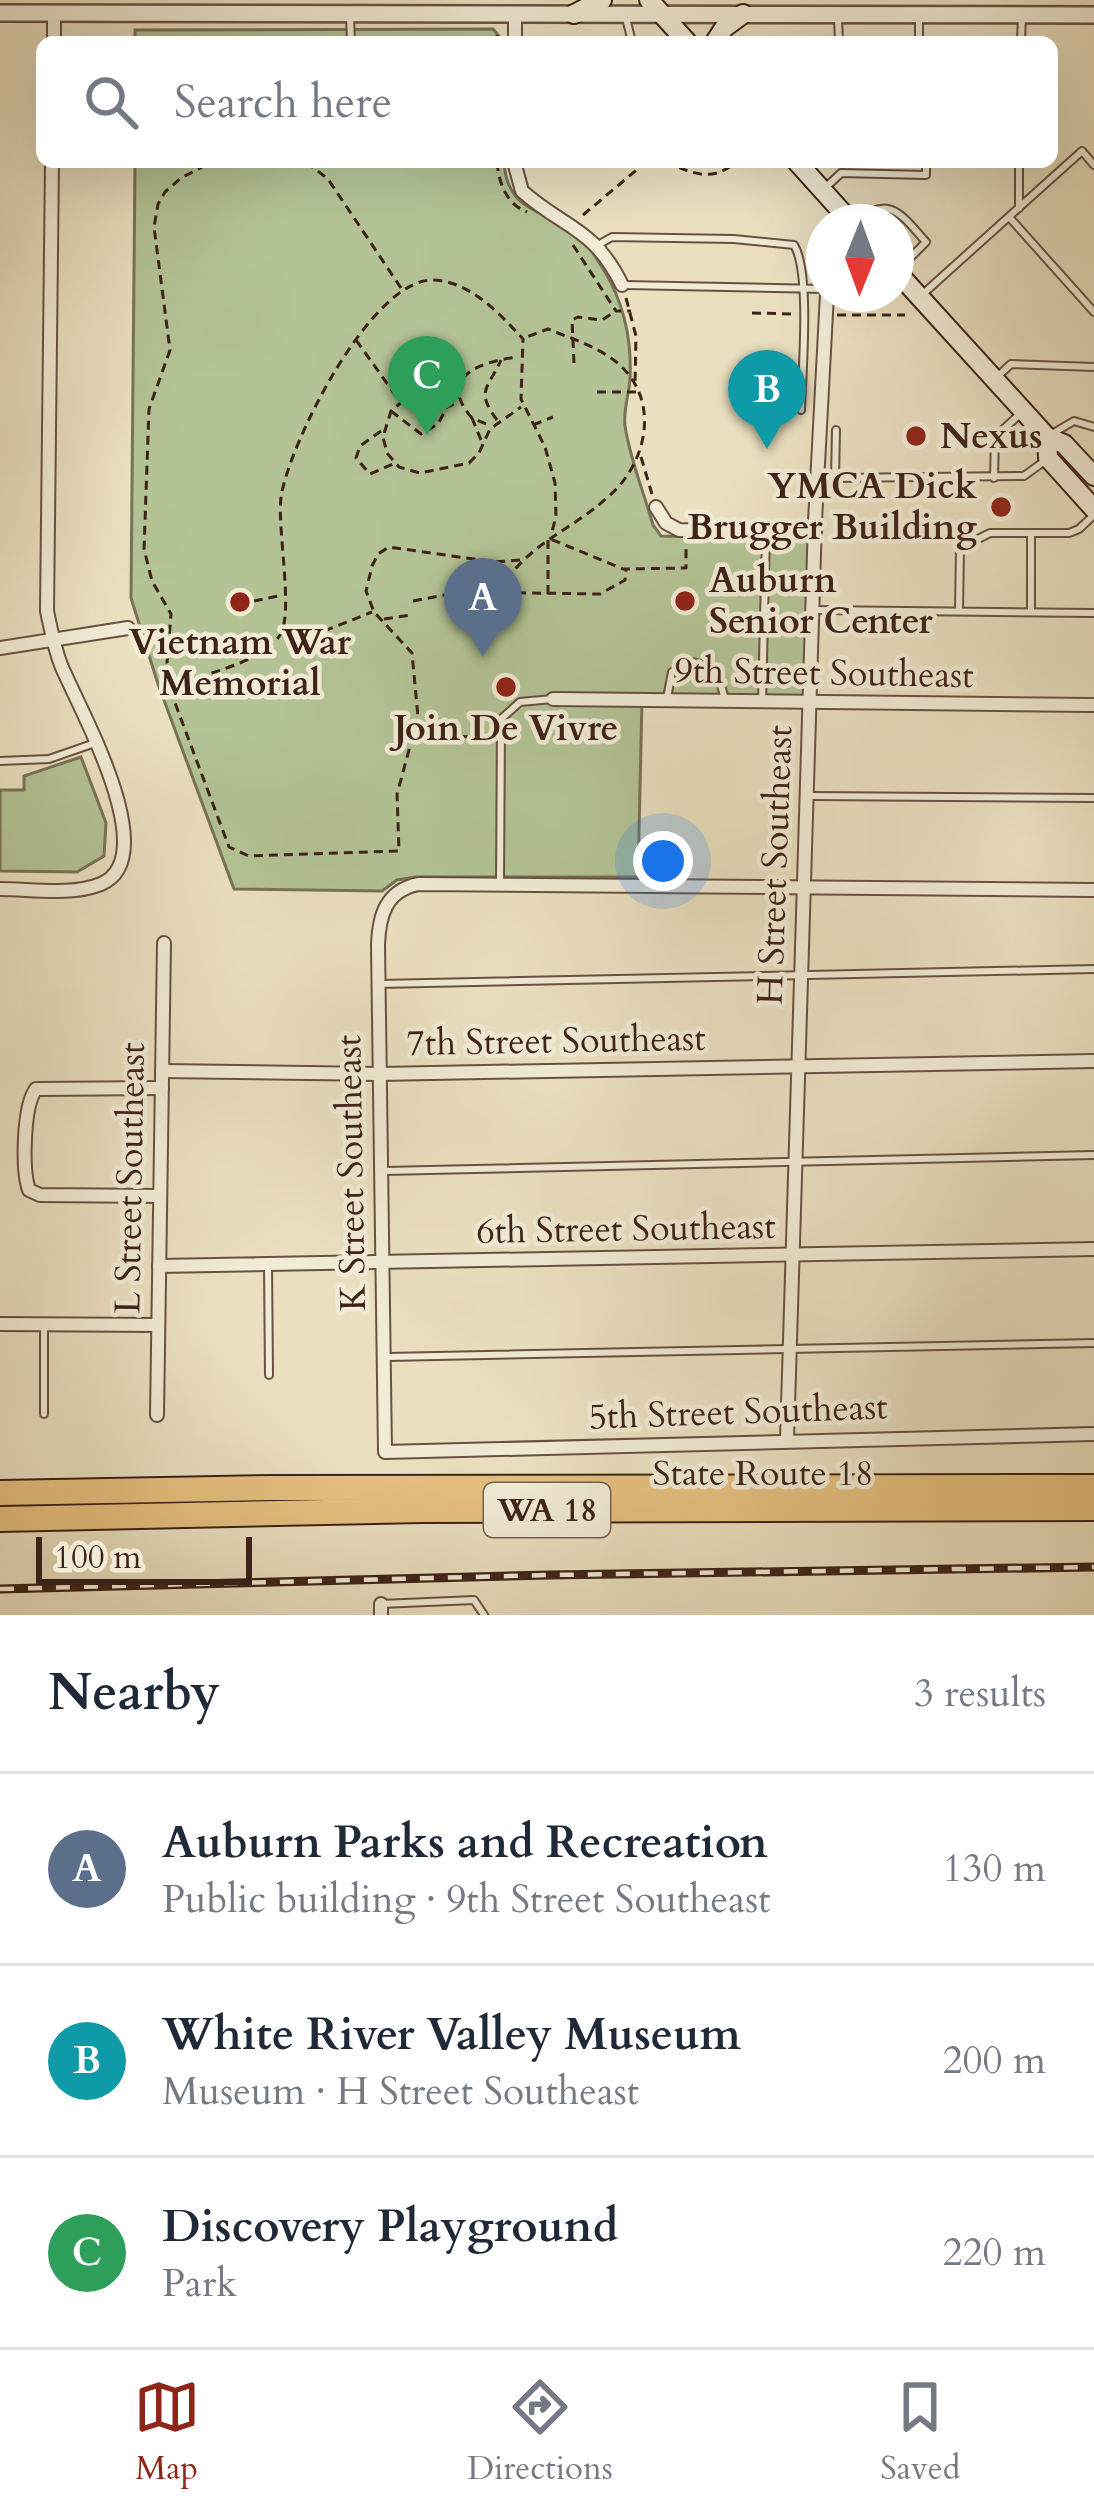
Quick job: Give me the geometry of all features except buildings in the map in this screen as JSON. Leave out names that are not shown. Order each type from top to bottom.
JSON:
[{"type":"highway","name":"State Route 18","points":[[0,1493],[1094,1486]]},
{"type":"highway","name":"State Route 18","points":[[0,1519],[422,1510],[1094,1508]]},
{"type":"main road","points":[[574,14],[602,0]]},
{"type":"main road","points":[[655,7],[682,36]]},
{"type":"main road","points":[[719,36],[743,14]]},
{"type":"main road","points":[[802,168],[836,204]]},
{"type":"main road","points":[[914,290],[1046,437],[1064,444],[1094,476]]},
{"type":"main road","points":[[1046,437],[1048,458],[1094,512]]},
{"type":"street","points":[[0,13],[54,13],[84,6],[283,7],[350,14],[398,7],[574,14],[715,7],[743,14],[833,10],[919,15],[957,7],[1022,15],[1094,15]]},
{"type":"street","points":[[54,13],[54,36]]},
{"type":"street","points":[[0,889],[103,884],[117,871],[124,841],[121,809],[52,641],[46,582],[52,168]]},
{"type":"street","points":[[516,168],[522,191],[596,246],[622,285]]},
{"type":"street","name":"H Street Southeast","points":[[787,1439],[824,312]]},
{"type":"street","points":[[656,507],[666,523],[686,530],[815,532]]},
{"type":"street","points":[[0,648],[128,628]]},
{"type":"street","name":"9th Street Southeast","points":[[553,699],[1094,705]]},
{"type":"street","name":"K Street Southeast","points":[[385,1452],[379,927],[383,908],[392,897],[418,884],[500,885]]},
{"type":"street","points":[[500,885],[1094,890]]},
{"type":"street","name":"L Street Southeast","points":[[157,1415],[164,943]]},
{"type":"street","name":"7th Street Southeast","points":[[162,1071],[380,1074],[1094,1061]]},
{"type":"street","points":[[160,1196],[40,1195],[29,1190],[26,1173],[28,1103],[36,1089],[161,1088]]},
{"type":"street","name":"6th Street Southeast","points":[[159,1266],[1094,1250]]},
{"type":"street","points":[[0,1324],[158,1325]]},
{"type":"street","name":"5th Street Southeast","points":[[385,1452],[1094,1434]]},
{"type":"lane","points":[[350,14],[351,36]]},
{"type":"lane","points":[[625,14],[630,36]]},
{"type":"lane","points":[[919,15],[919,36]]},
{"type":"lane","points":[[1021,36],[1022,15]]},
{"type":"lane","points":[[920,297],[1082,151],[1094,165]]},
{"type":"lane","points":[[841,168],[841,173]]},
{"type":"lane","points":[[822,190],[841,173],[926,175],[926,168]]},
{"type":"lane","points":[[1019,168],[1019,208]]},
{"type":"lane","points":[[1009,217],[1094,312]]},
{"type":"lane","points":[[914,229],[926,242],[914,254]]},
{"type":"lane","points":[[596,246],[612,237],[789,243],[800,254],[803,289],[801,410]]},
{"type":"lane","points":[[622,285],[806,289]]},
{"type":"lane","points":[[994,380],[1011,364],[1094,367]]},
{"type":"lane","points":[[994,478],[995,437],[1023,411]]},
{"type":"lane","points":[[1046,437],[1074,421],[1094,427]]},
{"type":"lane","points":[[836,430],[835,478],[1024,476],[1048,458]]},
{"type":"lane","points":[[959,612],[960,548],[990,533],[1069,533],[1094,512]]},
{"type":"lane","points":[[763,703],[766,531]]},
{"type":"lane","points":[[1031,533],[1031,612]]},
{"type":"lane","points":[[813,610],[1094,613]]},
{"type":"lane","points":[[667,701],[672,672],[693,662],[716,669],[723,681],[724,702]]},
{"type":"lane","points":[[500,885],[501,719],[511,707],[553,699]]},
{"type":"lane","points":[[0,761],[50,759],[95,743]]},
{"type":"lane","points":[[807,796],[1094,798]]},
{"type":"lane","points":[[379,984],[1094,969]]},
{"type":"lane","points":[[381,1171],[1094,1155]]},
{"type":"lane","points":[[268,1265],[268,1375]]},
{"type":"lane","points":[[44,1325],[44,1414]]},
{"type":"lane","points":[[383,1357],[1094,1343]]},
{"type":"lane","points":[[381,1609],[474,1600],[484,1615]]},
{"type":"path","points":[[200,168],[165,192],[155,216],[155,249],[170,350],[149,409],[143,536],[152,581],[171,614],[167,663],[179,692],[176,713],[224,838],[238,853],[399,851],[397,794],[418,717],[412,653],[374,612],[366,591],[371,566],[389,547],[494,562],[520,560]]},
{"type":"path","points":[[314,168],[328,179],[403,290]]},
{"type":"path","points":[[498,168],[513,205],[534,214]]},
{"type":"path","points":[[581,217],[639,168]]},
{"type":"path","points":[[678,168],[711,176],[725,168]]},
{"type":"path","points":[[567,236],[616,311]]},
{"type":"path","points":[[179,692],[191,680],[269,646],[281,632],[285,475],[296,445],[373,315],[403,290],[430,280],[452,284],[494,308],[523,339]]},
{"type":"path","points":[[622,285],[637,349],[635,385]]},
{"type":"path","points":[[574,363],[570,323],[575,317],[602,320],[616,311],[631,311]]},
{"type":"path","points":[[752,313],[795,314]]},
{"type":"path","points":[[835,314],[905,316]]},
{"type":"path","points":[[498,592],[520,560],[550,537],[613,494],[640,453],[646,426],[639,392],[610,357],[548,328],[523,339],[520,356],[523,406],[545,447],[555,482],[556,516],[550,537],[548,593]]},
{"type":"path","points":[[356,340],[400,402]]},
{"type":"path","points":[[482,445],[459,392],[472,369],[520,356]]},
{"type":"path","points":[[499,422],[484,402],[501,359]]},
{"type":"path","points":[[459,392],[434,387],[420,390],[391,411],[383,430],[394,463],[426,473],[469,463],[493,426],[523,406]]},
{"type":"path","points":[[420,390],[446,407]]},
{"type":"path","points":[[597,392],[639,392]]},
{"type":"path","points":[[391,411],[421,434],[438,424],[446,407],[461,401]]},
{"type":"path","points":[[533,425],[553,417]]},
{"type":"path","points":[[472,418],[493,426]]},
{"type":"path","points":[[383,430],[360,446],[356,458],[370,473],[394,463]]},
{"type":"path","points":[[640,453],[656,507]]},
{"type":"path","points":[[550,537],[626,568],[686,568],[686,530]]},
{"type":"path","points":[[413,601],[460,592],[600,594],[625,580],[626,568]]},
{"type":"path","points":[[239,604],[284,595]]},
{"type":"path","points":[[281,632],[304,639],[374,612]]},
{"type":"path","points":[[380,620],[411,615]]},
{"type":"path","points":[[128,628],[171,633]]},
{"type":"path","points":[[415,736],[499,738]]},
{"type":"green space","points":[[493,29],[499,36],[135,36],[135,30]]},
{"type":"green space","points":[[135,168],[505,168],[520,200],[581,239],[618,298],[630,351],[625,426],[653,525],[661,536],[815,540],[810,703],[642,701],[638,877],[416,877],[397,880],[382,891],[234,889],[131,598]]},
{"type":"green space","points":[[81,757],[106,823],[104,856],[77,872],[0,871],[0,790],[24,790],[24,776]]},
{"type":"railway","points":[[0,1589],[1094,1567]]},
{"type":"place","name":"Discovery Playground","points":[[427,435]]},
{"type":"place","name":"Nexus","points":[[916,436]]},
{"type":"place","name":"White River Valley Museum","points":[[767,449]]},
{"type":"place","name":"YMCA Dick Brugger Building","points":[[1001,507]]},
{"type":"place","name":"Auburn Senior Center","points":[[685,601]]},
{"type":"place","name":"Vietnam War Memorial","points":[[240,602]]},
{"type":"place","name":"Auburn Parks and Recreation","points":[[483,657]]},
{"type":"place","name":"Join De Vivre","points":[[506,687]]}]
